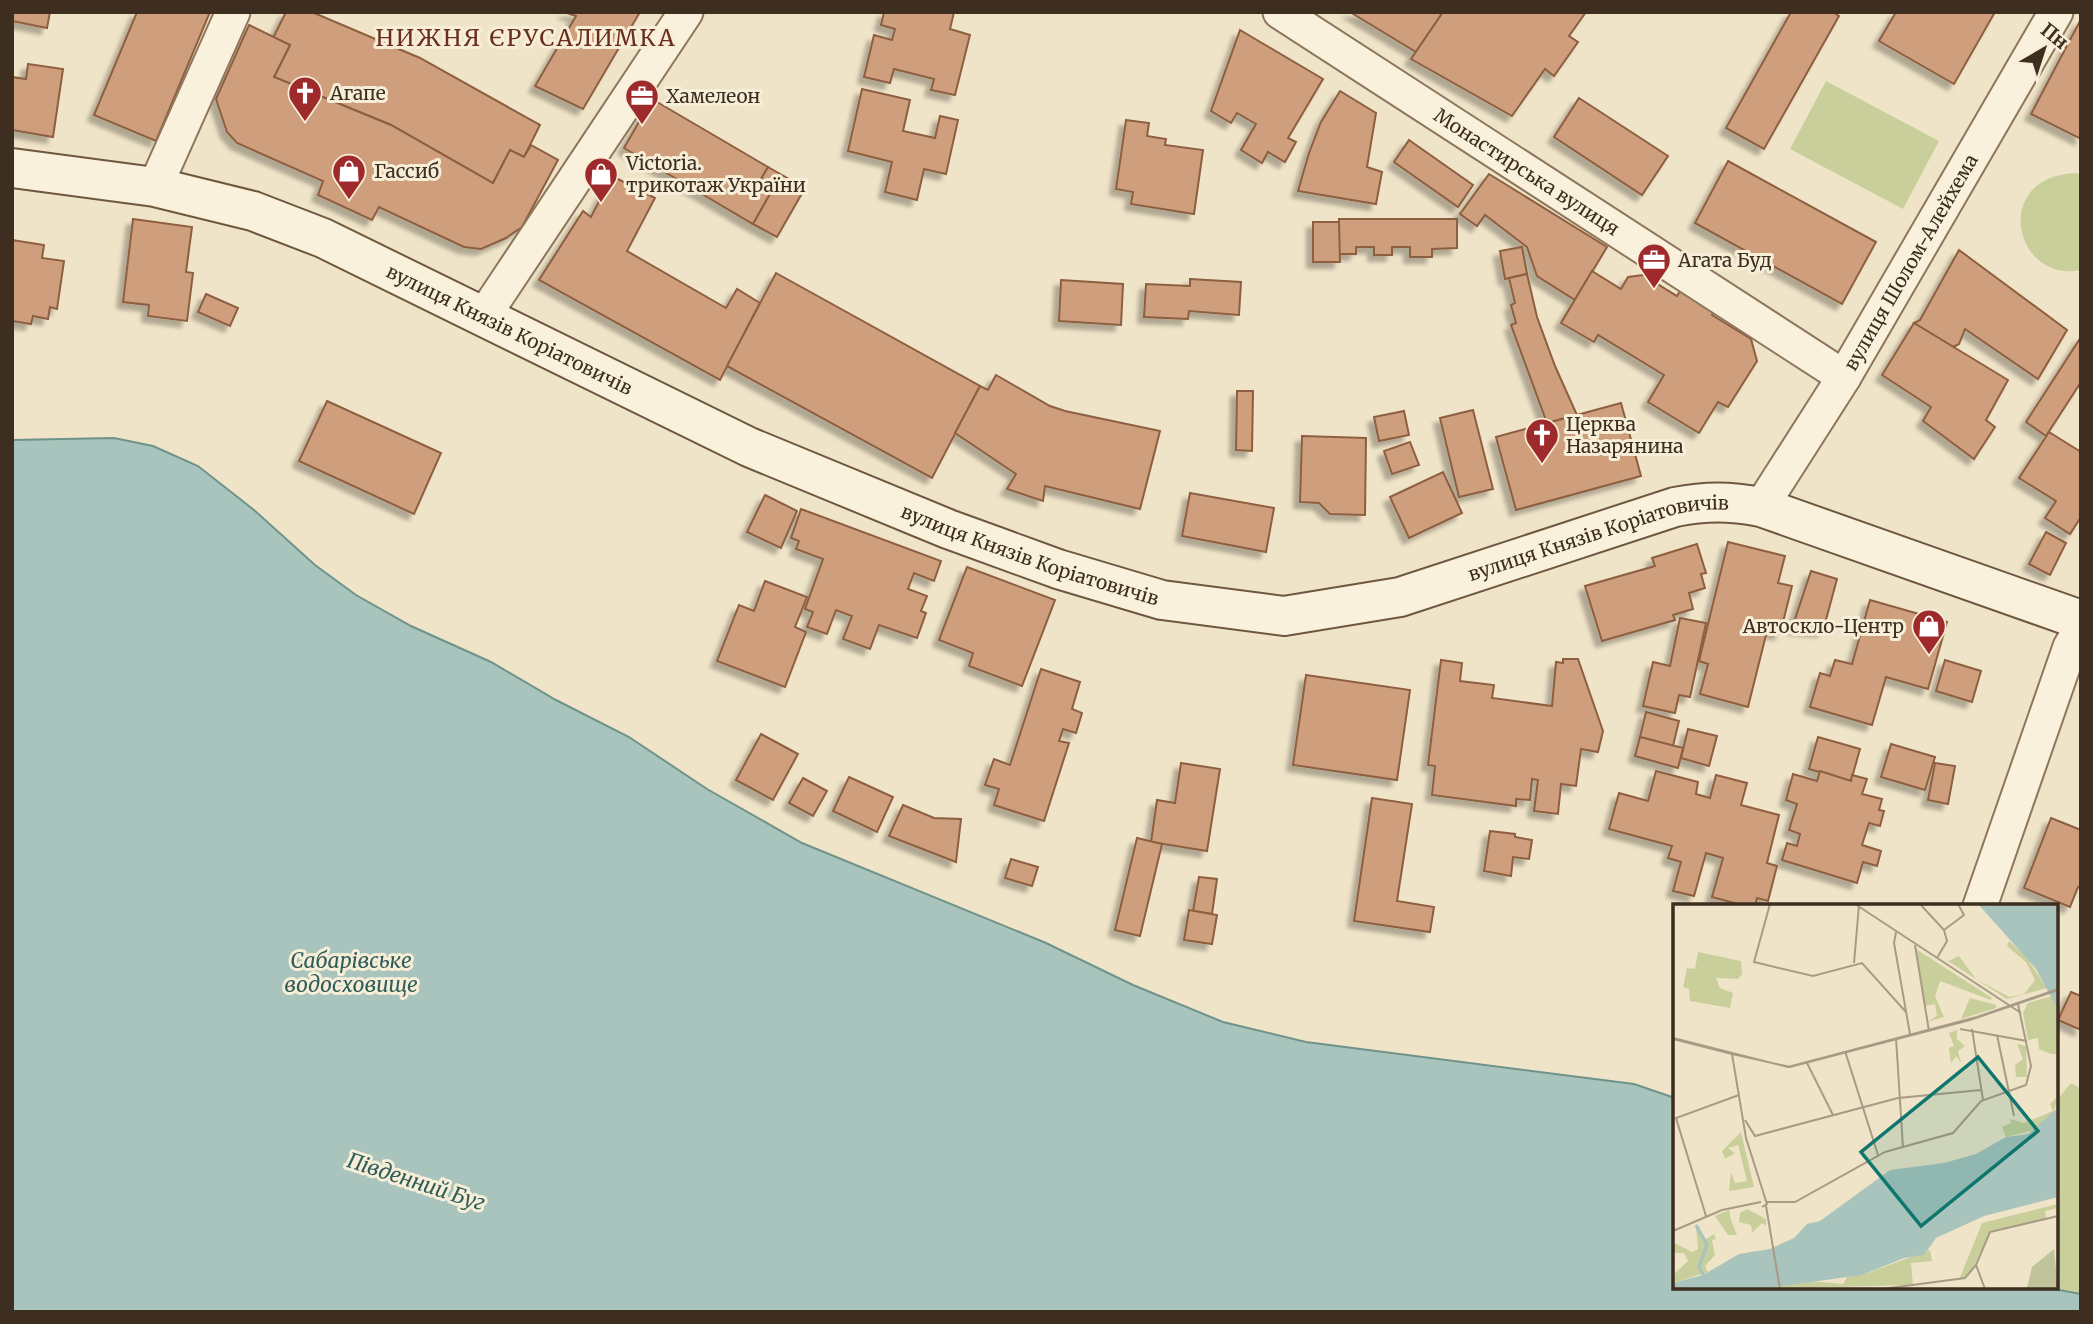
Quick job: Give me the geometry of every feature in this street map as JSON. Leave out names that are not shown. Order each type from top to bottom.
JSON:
[{"type":"street","points":[[155,187],[233,12]]},
{"type":"street","points":[[483,317],[686,12]]},
{"type":"street","name":"Монастирська вулиця","points":[[1280,12],[1844,377]]},
{"type":"street","name":"вулиця Шолом-Алейхема","points":[[1761,507],[1844,377],[2056,12]]},
{"type":"street","name":"вулиця Князів Коріатовичів","points":[[12,168],[155,187],[253,211],[323,238],[749,447],[960,533],[1058,569],[1162,600],[1284,616],[1400,597],[1675,507],[1713,501],[1761,507],[2081,620]]},
{"type":"street","points":[[1981,904],[2070,647],[2081,628]]},
{"type":"green space","points":[[1826,81],[1939,141],[1903,209],[1790,149]]},
{"type":"green space","points":[[2076,173],[2081,175],[2081,270],[2058,270],[2040,261],[2027,246],[2021,228],[2022,209],[2031,191],[2049,179]]},
{"type":"green space","points":[[2071,1083],[2081,1089],[2081,1294],[2053,1289],[2058,1289],[2058,1099]]},
{"type":"water","name":"Сабарівське водосховище","points":[[114,438],[153,446],[198,466],[254,510],[315,565],[356,595],[411,626],[491,662],[556,700],[629,737],[707,789],[802,843],[1046,943],[1133,985],[1223,1022],[1306,1042],[1634,1084],[1673,1097],[1673,1289],[2054,1289],[2081,1294],[2081,1312],[12,1312],[12,440]]},
{"type":"building","points":[[12,12],[50,12],[47,28],[12,21]]},
{"type":"building","points":[[137,12],[210,12],[156,141],[94,115]]},
{"type":"building","points":[[286,12],[312,12],[420,58],[540,125],[524,157],[510,150],[493,183],[391,125],[274,77],[290,45],[273,38]]},
{"type":"building","points":[[564,12],[640,12],[583,109],[535,86],[576,16]]},
{"type":"building","points":[[884,12],[954,12],[950,29],[970,35],[955,95],[931,90],[934,79],[894,69],[890,83],[864,77],[874,35],[892,40],[895,29],[881,25]]},
{"type":"building","points":[[1350,12],[1443,12],[1416,52]]},
{"type":"building","points":[[1443,12],[1586,12],[1569,36],[1578,42],[1554,76],[1545,69],[1512,116],[1411,59]]},
{"type":"building","points":[[1791,12],[1833,12],[1839,16],[1764,149],[1726,128]]},
{"type":"building","points":[[1896,12],[1995,12],[1954,84],[1879,41]]},
{"type":"building","points":[[2081,19],[2081,139],[2031,114]]},
{"type":"building","points":[[249,25],[290,45],[274,77],[391,125],[493,183],[510,150],[524,157],[531,145],[558,160],[522,227],[506,238],[481,249],[464,247],[379,207],[372,220],[318,195],[323,181],[237,143],[227,132],[216,99]]},
{"type":"building","points":[[1240,30],[1323,79],[1288,138],[1296,142],[1285,162],[1268,152],[1262,163],[1241,150],[1256,124],[1237,113],[1231,123],[1211,111]]},
{"type":"building","points":[[28,64],[63,69],[53,137],[12,130],[12,77],[26,79]]},
{"type":"building","points":[[862,89],[910,100],[903,131],[935,138],[940,116],[958,120],[946,174],[924,169],[917,200],[885,192],[892,162],[848,151]]},
{"type":"building","points":[[1340,91],[1376,113],[1367,167],[1382,172],[1376,204],[1298,191],[1321,122]]},
{"type":"building","points":[[1579,98],[1668,156],[1642,195],[1554,137]]},
{"type":"building","points":[[652,99],[768,167],[761,179],[774,187],[753,224],[624,148]]},
{"type":"building","points":[[1126,120],[1149,123],[1147,136],[1166,139],[1165,145],[1203,150],[1194,214],[1131,204],[1133,192],[1116,189]]},
{"type":"building","points":[[1409,140],[1473,185],[1458,207],[1394,162]]},
{"type":"building","points":[[1728,161],[1876,242],[1842,304],[1695,223]]},
{"type":"building","points":[[768,167],[805,188],[777,237],[753,224],[774,187],[761,179]]},
{"type":"building","points":[[1489,174],[1607,247],[1575,300],[1537,276],[1527,247],[1485,215],[1477,226],[1460,214]]},
{"type":"building","points":[[612,176],[655,198],[627,251],[726,308],[737,289],[760,303],[720,380],[539,280],[583,211],[591,217]]},
{"type":"building","points":[[133,219],[192,227],[186,272],[193,273],[187,321],[148,316],[149,305],[123,302]]},
{"type":"building","points":[[1339,219],[1457,219],[1457,248],[1432,249],[1432,257],[1410,257],[1410,247],[1392,247],[1392,255],[1374,255],[1374,247],[1356,247],[1356,254],[1339,254]]},
{"type":"building","points":[[1313,222],[1339,222],[1340,262],[1313,262]]},
{"type":"building","points":[[12,240],[44,245],[42,258],[64,261],[57,309],[50,307],[48,319],[33,316],[31,324],[12,321]]},
{"type":"building","points":[[1522,247],[1527,274],[1505,279],[1500,251]]},
{"type":"building","points":[[1959,250],[2067,330],[2038,379],[1965,329],[1959,344],[1953,347],[1914,323],[1920,320]]},
{"type":"building","points":[[1592,271],[1621,289],[1628,277],[1643,275],[1677,296],[1680,291],[1751,339],[1757,361],[1728,407],[1718,402],[1699,433],[1648,402],[1664,375],[1598,335],[1594,342],[1561,323]]},
{"type":"building","points":[[776,273],[980,386],[932,478],[727,366]]},
{"type":"building","points":[[1527,274],[1537,317],[1577,415],[1547,423],[1511,325],[1516,323],[1511,305],[1515,303],[1509,278]]},
{"type":"building","points":[[1190,279],[1241,282],[1239,315],[1189,311],[1188,319],[1144,317],[1146,284],[1190,286]]},
{"type":"building","points":[[1061,280],[1123,284],[1121,325],[1059,321]]},
{"type":"building","points":[[206,294],[238,308],[230,326],[198,312]]},
{"type":"building","points":[[1914,323],[2008,380],[1986,420],[1995,427],[1974,459],[1923,421],[1931,407],[1882,375]]},
{"type":"building","points":[[2081,337],[2081,382],[2046,436],[2026,422]]},
{"type":"building","points":[[996,375],[1050,406],[1160,431],[1140,509],[1045,486],[1043,501],[1007,489],[1016,474],[955,433],[980,386],[988,390]]},
{"type":"building","points":[[1237,391],[1253,391],[1252,451],[1236,450]]},
{"type":"building","points":[[327,401],[441,453],[414,514],[299,461]]},
{"type":"building","points":[[1621,403],[1641,476],[1516,510],[1496,437]]},
{"type":"building","points":[[1473,410],[1493,489],[1459,497],[1440,418]]},
{"type":"building","points":[[1404,411],[1409,435],[1379,441],[1374,417]]},
{"type":"building","points":[[2049,432],[2081,452],[2081,517],[2070,534],[2045,518],[2056,501],[2019,478]]},
{"type":"building","points":[[1302,436],[1366,438],[1365,515],[1330,514],[1319,503],[1300,502]]},
{"type":"building","points":[[1410,442],[1419,465],[1392,474],[1384,451]]},
{"type":"building","points":[[1443,472],[1462,513],[1409,538],[1390,497]]},
{"type":"building","points":[[1190,493],[1274,508],[1266,552],[1182,536]]},
{"type":"building","points":[[765,495],[797,511],[781,548],[747,532]]},
{"type":"building","points":[[801,509],[941,561],[934,581],[914,573],[908,589],[927,596],[921,611],[926,613],[917,638],[879,625],[870,649],[843,639],[852,616],[836,610],[827,634],[807,627],[813,612],[805,609],[823,559],[796,549],[799,541],[791,538]]},
{"type":"building","points":[[2046,532],[2066,543],[2050,575],[2029,564]]},
{"type":"building","points":[[1728,542],[1785,556],[1778,583],[1792,586],[1780,634],[1767,631],[1748,707],[1700,694],[1708,664],[1699,661]]},
{"type":"building","points":[[1697,544],[1706,573],[1701,574],[1705,588],[1689,593],[1693,609],[1673,615],[1675,620],[1602,641],[1585,586],[1655,566],[1652,558]]},
{"type":"building","points":[[967,567],[1055,600],[1022,686],[969,666],[973,653],[939,640]]},
{"type":"building","points":[[1811,571],[1837,579],[1823,631],[1792,628]]},
{"type":"building","points":[[765,581],[807,597],[795,627],[806,632],[785,687],[717,661],[739,605],[754,611]]},
{"type":"building","points":[[1870,600],[1947,622],[1928,689],[1886,677],[1872,725],[1810,707],[1820,673],[1830,676],[1835,660],[1852,664]]},
{"type":"building","points":[[1680,618],[1706,623],[1690,697],[1679,695],[1675,713],[1643,706],[1653,662],[1670,666]]},
{"type":"building","points":[[1563,659],[1578,659],[1603,731],[1598,752],[1581,749],[1576,786],[1561,784],[1558,814],[1534,811],[1538,780],[1532,779],[1530,800],[1516,799],[1516,806],[1432,795],[1435,766],[1428,765],[1441,660],[1462,663],[1460,681],[1494,685],[1492,698],[1552,706],[1556,662],[1563,663]]},
{"type":"building","points":[[1945,660],[1981,671],[1972,702],[1936,691]]},
{"type":"building","points":[[1041,669],[1080,682],[1072,709],[1082,713],[1076,733],[1063,729],[1059,741],[1069,743],[1044,821],[994,805],[999,789],[985,785],[994,759],[1010,765]]},
{"type":"building","points":[[1306,675],[1410,690],[1397,780],[1293,765]]},
{"type":"building","points":[[1646,712],[1679,721],[1673,746],[1640,737]]},
{"type":"building","points":[[1688,729],[1717,736],[1709,766],[1681,758]]},
{"type":"building","points":[[761,734],[798,754],[773,800],[736,780]]},
{"type":"building","points":[[1640,737],[1683,748],[1678,768],[1635,756]]},
{"type":"building","points":[[1818,737],[1860,749],[1851,781],[1809,769]]},
{"type":"building","points":[[1891,744],[1935,757],[1925,790],[1881,777]]},
{"type":"building","points":[[1181,763],[1220,769],[1207,851],[1151,842],[1157,800],[1175,803]]},
{"type":"building","points":[[1935,763],[1955,766],[1948,804],[1928,800]]},
{"type":"building","points":[[1656,771],[1698,782],[1696,794],[1710,798],[1716,775],[1747,783],[1741,805],[1779,815],[1767,863],[1777,866],[1768,901],[1757,898],[1756,904],[1738,904],[1712,897],[1723,858],[1706,853],[1694,896],[1673,891],[1681,862],[1668,858],[1672,846],[1609,829],[1619,793],[1648,801]]},
{"type":"building","points":[[1820,771],[1851,781],[1852,775],[1867,779],[1862,794],[1882,799],[1879,810],[1884,811],[1880,826],[1869,823],[1862,845],[1881,851],[1877,866],[1863,862],[1857,883],[1782,860],[1787,843],[1797,846],[1800,834],[1789,830],[1797,804],[1786,800],[1793,774],[1817,781]]},
{"type":"building","points":[[849,777],[893,797],[877,832],[833,811]]},
{"type":"building","points":[[803,778],[827,791],[813,816],[789,803]]},
{"type":"building","points":[[1372,798],[1412,804],[1397,901],[1434,907],[1430,932],[1354,921]]},
{"type":"building","points":[[903,805],[934,818],[961,819],[956,862],[889,836]]},
{"type":"building","points":[[2051,818],[2081,830],[2081,888],[2078,887],[2070,907],[2024,888]]},
{"type":"building","points":[[1490,831],[1515,834],[1515,837],[1532,840],[1529,859],[1513,857],[1511,876],[1484,871]]},
{"type":"building","points":[[1137,838],[1162,844],[1140,936],[1115,930]]},
{"type":"building","points":[[1011,859],[1038,867],[1032,886],[1005,878]]},
{"type":"building","points":[[1199,877],[1217,879],[1212,914],[1193,911]]},
{"type":"building","points":[[1189,910],[1217,915],[1212,944],[1184,940]]},
{"type":"building","points":[[2071,992],[2081,996],[2081,1030],[2058,1020]]},
{"type":"place","name":"Агапе","points":[[305,123]]},
{"type":"place","name":"Хамелеон","points":[[642,126]]},
{"type":"place","name":"Гассиб","points":[[349,201]]},
{"type":"place","name":"Victoria. трикотаж України","points":[[601,204]]},
{"type":"place","name":"Агата Буд","points":[[1654,290]]},
{"type":"place","name":"Церква Назарянина","points":[[1542,465]]},
{"type":"place","name":"Автоскло-Центр","points":[[1929,656]]},
{"type":"district","name":"НИЖНЯ ЄРУСАЛИМКА","points":[[526,38]]},
{"type":"water label","name":"Південний Буг","points":[[416,1182]]}]
